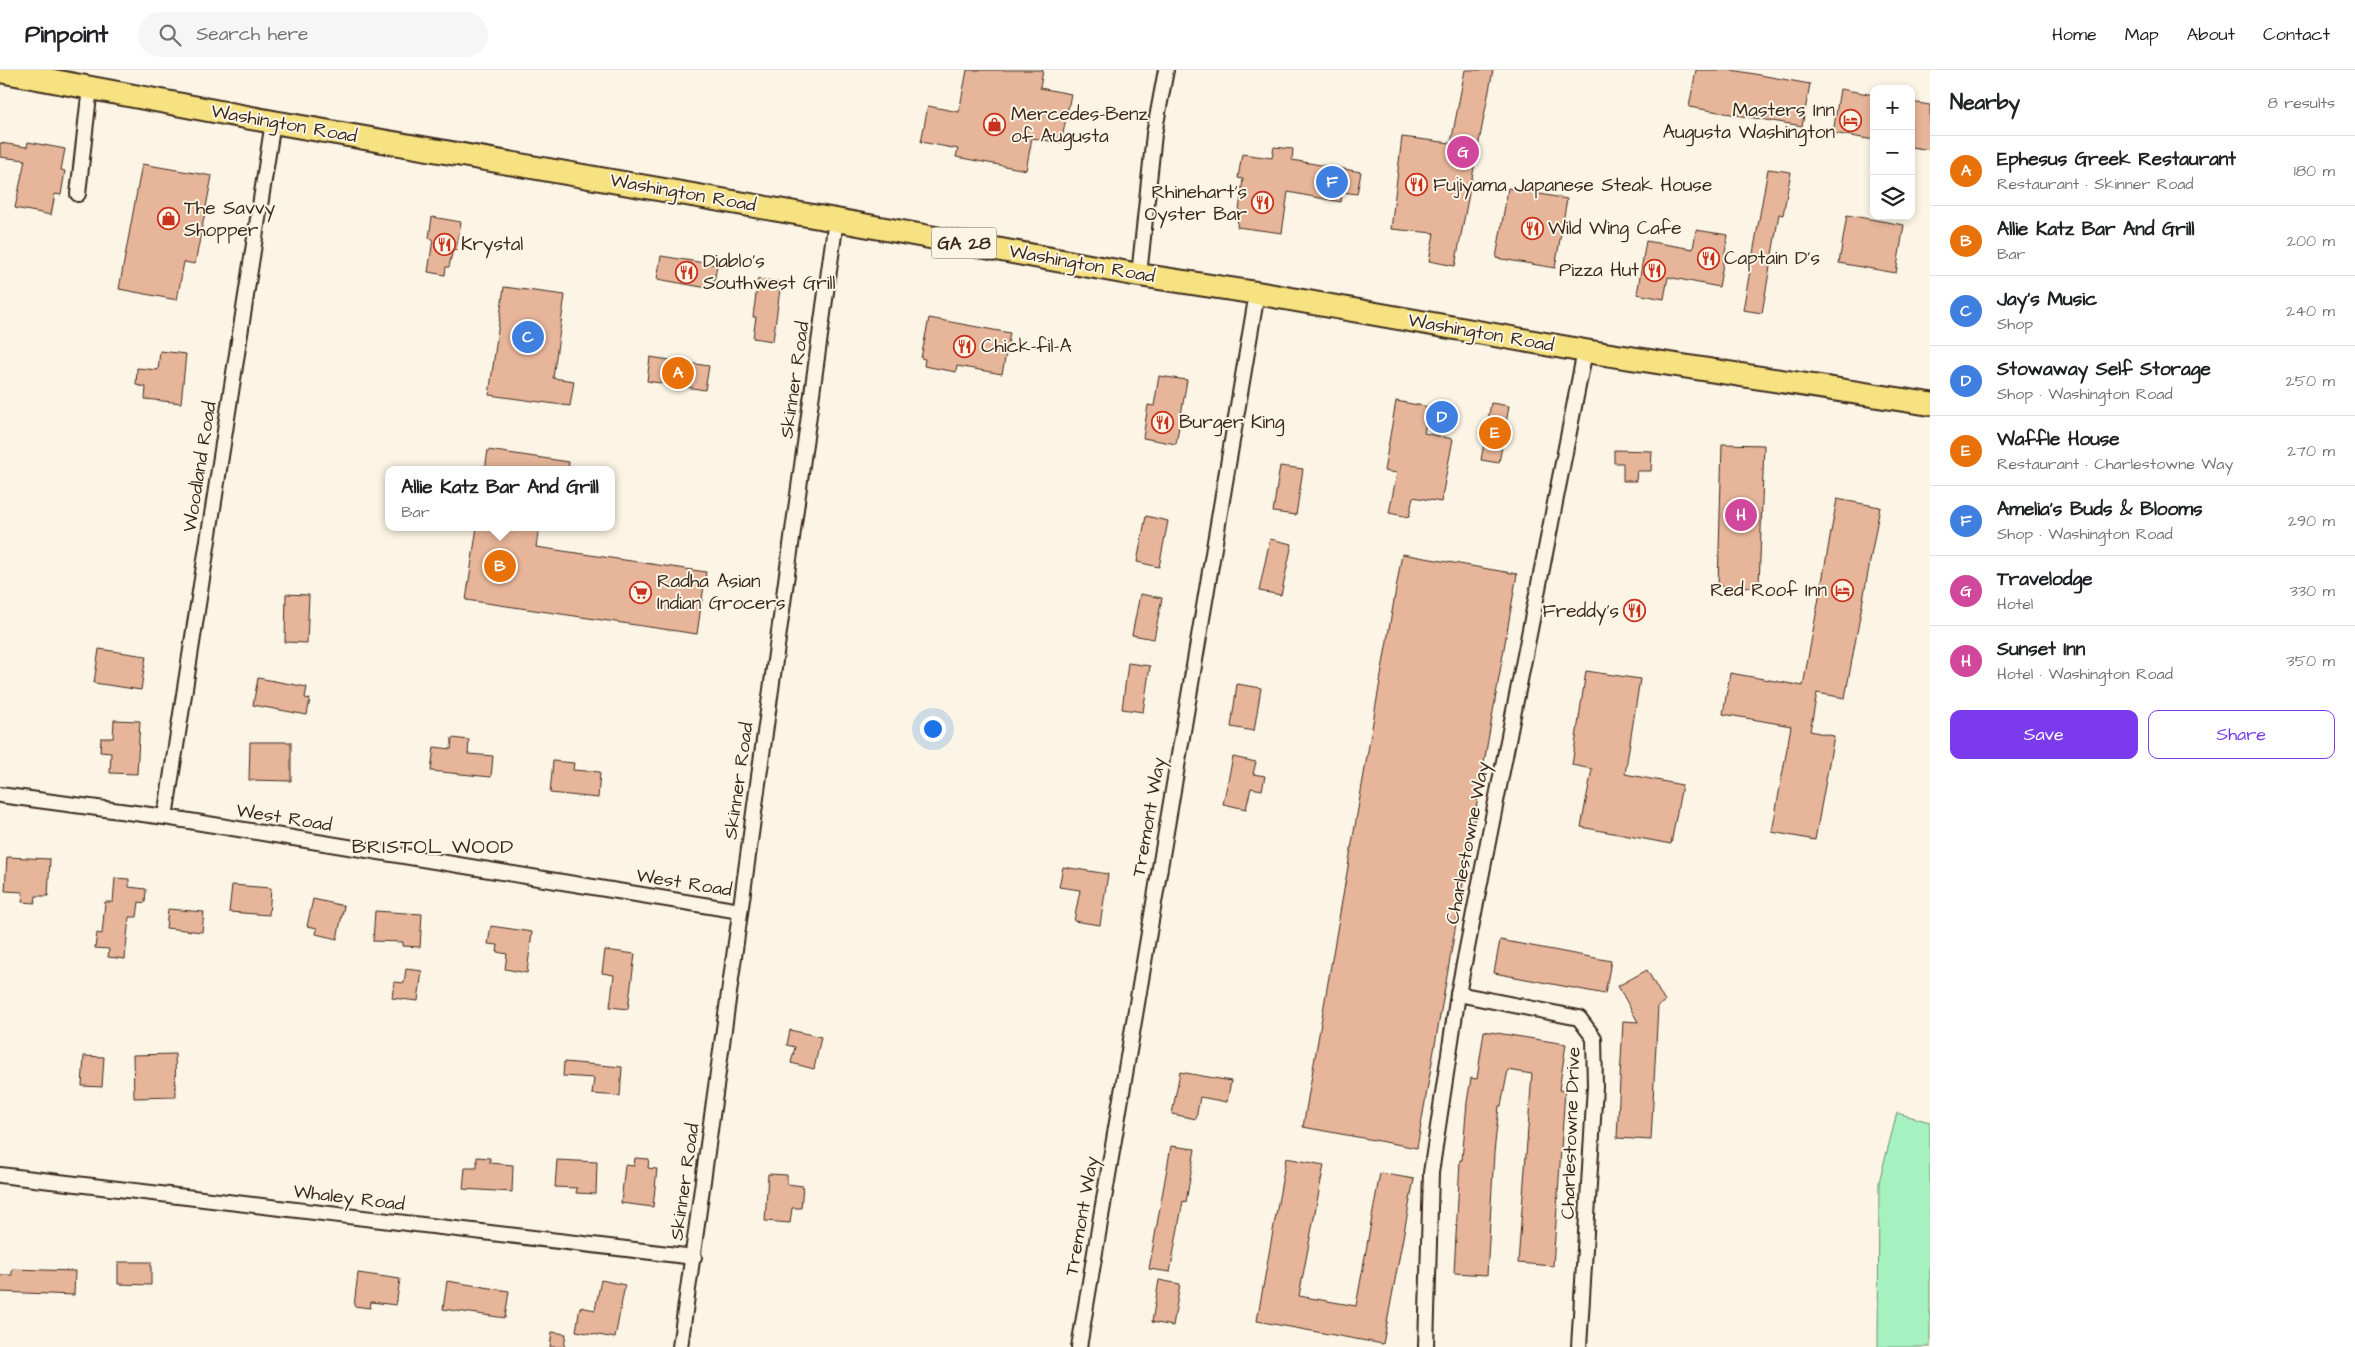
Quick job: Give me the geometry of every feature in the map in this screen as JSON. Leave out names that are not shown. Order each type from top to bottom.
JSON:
[{"type":"main road","name":"Washington Road","points":[[0,71],[90,86],[273,122],[1139,275],[1257,293],[1585,351],[1930,404]]},
{"type":"street","points":[[1139,275],[1154,134],[1166,70]]},
{"type":"street","points":[[78,194],[90,86]]},
{"type":"street","name":"Woodland Road","points":[[165,817],[273,122]]},
{"type":"street","name":"Skinner Road","points":[[680,1347],[694,1257],[836,220]]},
{"type":"street","name":"Tremont Way","points":[[1078,1347],[1257,293]]},
{"type":"street","name":"Charlestowne Way","points":[[1426,1347],[1431,1173],[1458,994],[1585,351]]},
{"type":"street","name":"West Road","points":[[0,795],[165,817],[740,911]]},
{"type":"street","name":"Charlestowne Drive","points":[[1458,994],[1579,1018],[1594,1038],[1595,1086],[1578,1347]]},
{"type":"street","name":"Whaley Road","points":[[0,1176],[694,1257]]},
{"type":"green space","points":[[1897,1113],[1930,1122],[1930,1347],[1878,1347],[1879,1182]]},
{"type":"building","name":"Mercedes-Benz of Augusta","points":[[967,70],[1043,70],[1040,88],[1071,94],[1061,143],[1032,138],[1026,170],[956,157],[958,149],[921,142],[928,106],[959,112]]},
{"type":"building","points":[[1465,70],[1493,70],[1455,266],[1429,261],[1434,233],[1391,229],[1402,137],[1451,143]]},
{"type":"building","points":[[1696,70],[1732,70],[1810,84],[1802,126],[1689,107]]},
{"type":"building","points":[[1840,89],[1870,94],[1870,139],[1833,133]]},
{"type":"building","points":[[1915,103],[1930,105],[1930,150],[1915,148]]},
{"type":"building","points":[[28,142],[65,149],[61,170],[65,171],[61,195],[55,194],[51,215],[15,208],[25,160],[0,157],[0,143],[27,147]]},
{"type":"building","name":"Rhinehart's Oyster Bar","points":[[1274,147],[1293,149],[1292,160],[1361,172],[1357,194],[1342,192],[1341,202],[1288,192],[1282,233],[1237,227],[1243,179],[1238,178],[1242,154],[1272,158]]},
{"type":"building","name":"The Savvy Shopper","points":[[142,164],[212,176],[195,264],[184,262],[177,300],[119,289]]},
{"type":"building","points":[[1768,169],[1791,172],[1783,215],[1779,214],[1762,313],[1743,310]]},
{"type":"building","name":"Wild Wing Cafe","points":[[1508,188],[1567,199],[1555,268],[1496,258]]},
{"type":"building","points":[[1847,215],[1904,225],[1896,273],[1839,263]]},
{"type":"building","name":"Krystal","points":[[432,217],[461,222],[456,250],[453,249],[445,275],[428,272],[433,239],[429,238]]},
{"type":"building","points":[[1696,230],[1728,235],[1719,287],[1668,277],[1664,299],[1637,294],[1646,241],[1693,249]]},
{"type":"building","name":"Diablo's Southwest Grill","points":[[661,256],[717,265],[713,289],[657,279]]},
{"type":"building","points":[[758,279],[781,282],[773,341],[753,338],[756,317],[753,317]]},
{"type":"building","points":[[504,287],[565,295],[553,378],[574,381],[570,406],[489,395]]},
{"type":"building","name":"Chick-fil-A","points":[[929,318],[1010,333],[1002,374],[957,366],[956,372],[924,366],[925,359],[921,358]]},
{"type":"building","points":[[160,351],[186,354],[181,403],[145,399],[146,387],[136,385],[137,368],[158,370]]},
{"type":"building","points":[[650,357],[709,366],[705,390],[647,381]]},
{"type":"building","name":"Burger King","points":[[1159,376],[1187,380],[1176,444],[1143,438],[1148,405],[1154,406]]},
{"type":"building","points":[[1396,401],[1429,407],[1424,433],[1453,439],[1441,502],[1413,497],[1409,517],[1389,513],[1397,473],[1384,471]]},
{"type":"building","points":[[1491,403],[1509,406],[1499,463],[1481,460]]},
{"type":"building","points":[[1722,444],[1764,445],[1759,587],[1718,586]]},
{"type":"building","points":[[488,450],[569,462],[568,466],[486,466]]},
{"type":"building","points":[[1614,450],[1652,451],[1651,471],[1637,471],[1636,481],[1623,481],[1623,463],[1614,463]]},
{"type":"building","points":[[1280,466],[1303,469],[1296,515],[1273,512]]},
{"type":"building","name":"Red Roof Inn","points":[[1837,499],[1880,507],[1845,698],[1817,693],[1810,731],[1834,736],[1815,840],[1772,832],[1791,726],[1723,714],[1730,673],[1803,686]]},
{"type":"building","points":[[1146,516],[1168,521],[1159,567],[1137,562]]},
{"type":"building","points":[[476,531],[538,531],[536,547],[706,572],[697,634],[466,600]]},
{"type":"building","points":[[1270,539],[1292,544],[1281,595],[1259,591]]},
{"type":"building","points":[[1402,554],[1517,574],[1417,1148],[1303,1127]]},
{"type":"building","points":[[286,594],[309,595],[307,643],[285,642]]},
{"type":"building","points":[[1140,594],[1162,598],[1154,639],[1132,635]]},
{"type":"building","points":[[99,649],[146,656],[141,690],[94,683]]},
{"type":"building","points":[[1128,663],[1150,666],[1143,712],[1122,709]]},
{"type":"building","points":[[1586,671],[1640,679],[1625,774],[1682,785],[1671,844],[1581,827],[1592,769],[1572,765]]},
{"type":"building","points":[[258,678],[307,687],[305,698],[310,699],[307,715],[253,705]]},
{"type":"building","points":[[1237,684],[1261,688],[1254,731],[1231,727]]},
{"type":"building","points":[[114,720],[140,721],[137,774],[110,773],[111,753],[100,752],[101,738],[113,738]]},
{"type":"building","points":[[452,738],[469,740],[468,754],[493,756],[491,777],[431,771],[434,747],[451,749]]},
{"type":"building","points":[[250,742],[291,742],[291,781],[249,780]]},
{"type":"building","points":[[1233,757],[1256,762],[1253,774],[1265,776],[1262,790],[1251,788],[1246,809],[1223,804]]},
{"type":"building","points":[[553,761],[574,763],[573,770],[600,772],[598,798],[550,793]]},
{"type":"building","points":[[7,857],[50,859],[48,896],[36,896],[35,903],[22,902],[23,892],[5,891]]},
{"type":"building","points":[[1063,867],[1108,874],[1100,925],[1074,921],[1080,890],[1059,887]]},
{"type":"building","points":[[115,878],[129,879],[129,887],[146,889],[145,903],[139,902],[137,917],[129,917],[125,959],[108,957],[109,949],[95,948],[97,933],[102,934],[105,902],[113,902]]},
{"type":"building","points":[[232,885],[271,888],[269,915],[229,912]]},
{"type":"building","points":[[313,899],[344,906],[337,939],[316,934],[317,928],[307,926]]},
{"type":"building","points":[[168,909],[204,912],[202,932],[166,928]]},
{"type":"building","points":[[375,911],[422,914],[420,947],[403,946],[403,942],[373,941]]},
{"type":"building","points":[[491,926],[532,932],[527,973],[505,969],[507,954],[497,952],[498,945],[488,944]]},
{"type":"building","points":[[1500,940],[1611,961],[1605,994],[1494,973]]},
{"type":"building","points":[[605,950],[635,954],[628,1009],[610,1007],[614,975],[602,973]]},
{"type":"building","points":[[406,969],[422,971],[418,1001],[392,998],[394,982],[404,983]]},
{"type":"building","points":[[1647,970],[1665,1002],[1658,1006],[1651,1140],[1617,1138],[1623,1021],[1638,1022],[1618,986]]},
{"type":"building","points":[[790,1030],[821,1037],[814,1069],[791,1063],[795,1047],[787,1045]]},
{"type":"building","points":[[1484,1031],[1566,1044],[1559,1090],[1565,1091],[1553,1266],[1518,1263],[1532,1074],[1508,1070],[1501,1106],[1499,1106],[1494,1153],[1487,1275],[1454,1273],[1460,1160],[1462,1160],[1467,1102],[1471,1078],[1477,1079]]},
{"type":"building","points":[[175,1054],[176,1097],[134,1098],[133,1055]]},
{"type":"building","points":[[84,1056],[104,1057],[102,1087],[82,1086]]},
{"type":"building","points":[[564,1062],[622,1067],[620,1096],[592,1094],[594,1078],[563,1076]]},
{"type":"building","points":[[1180,1072],[1231,1081],[1227,1102],[1200,1097],[1196,1119],[1172,1114]]},
{"type":"building","points":[[1171,1146],[1195,1149],[1186,1202],[1183,1201],[1170,1272],[1149,1269]]},
{"type":"building","points":[[477,1157],[490,1158],[490,1163],[513,1165],[512,1192],[463,1189],[465,1168],[477,1168]]},
{"type":"building","points":[[635,1158],[649,1159],[648,1168],[657,1169],[653,1207],[621,1203],[625,1165],[634,1166]]},
{"type":"building","points":[[1286,1158],[1324,1165],[1299,1296],[1356,1306],[1380,1173],[1414,1179],[1383,1344],[1257,1321]]},
{"type":"building","points":[[557,1160],[597,1162],[596,1194],[576,1193],[577,1188],[555,1187]]},
{"type":"building","points":[[768,1174],[787,1175],[787,1184],[803,1186],[801,1208],[792,1208],[790,1223],[765,1221]]},
{"type":"building","points":[[118,1262],[151,1262],[151,1285],[118,1284]]},
{"type":"building","points":[[12,1269],[75,1271],[74,1295],[0,1292],[0,1275],[12,1275]]},
{"type":"building","points":[[358,1273],[400,1279],[396,1305],[371,1302],[370,1308],[354,1306]]},
{"type":"building","points":[[601,1280],[625,1285],[615,1338],[576,1331],[580,1307],[595,1310]]},
{"type":"building","points":[[1159,1280],[1180,1284],[1173,1326],[1152,1322]]},
{"type":"building","points":[[447,1281],[509,1291],[505,1318],[443,1309]]},
{"type":"building","points":[[552,1332],[566,1334],[564,1347],[550,1347]]},
{"type":"place","name":"Masters Inn Augusta Washington","points":[[1851,121]]},
{"type":"place","name":"Mercedes-Benz of Augusta","points":[[995,125]]},
{"type":"place","name":"Travelodge","points":[[1463,152]]},
{"type":"place","name":"Amelia's Buds & Blooms","points":[[1332,182]]},
{"type":"place","name":"Fujiyama Japanese Steak House","points":[[1417,185]]},
{"type":"place","name":"Rhinehart's Oyster Bar","points":[[1263,203]]},
{"type":"place","name":"The Savvy Shopper","points":[[168,219]]},
{"type":"place","name":"Wild Wing Cafe","points":[[1532,228]]},
{"type":"place","name":"Krystal","points":[[445,244]]},
{"type":"place","name":"Captain D's","points":[[1708,258]]},
{"type":"place","name":"Pizza Hut","points":[[1655,270]]},
{"type":"place","name":"Diablo's Southwest Grill","points":[[687,272]]},
{"type":"place","name":"Jay's Music","points":[[528,337]]},
{"type":"place","name":"Chick-fil-A","points":[[965,346]]},
{"type":"place","name":"Ephesus Greek Restaurant","points":[[678,373]]},
{"type":"place","name":"Stowaway Self Storage","points":[[1442,417]]},
{"type":"place","name":"Burger King","points":[[1163,422]]},
{"type":"place","name":"Waffle House","points":[[1495,433]]},
{"type":"place","name":"Sunset Inn","points":[[1741,515]]},
{"type":"place","name":"Allie Katz Bar And Grill","points":[[500,566]]},
{"type":"place","name":"Red Roof Inn","points":[[1843,590]]},
{"type":"place","name":"Radha Asian Indian Grocers","points":[[641,592]]},
{"type":"place","name":"Freddy's","points":[[1635,611]]},
{"type":"district","name":"BRISTOL WOOD","points":[[433,847]]}]
